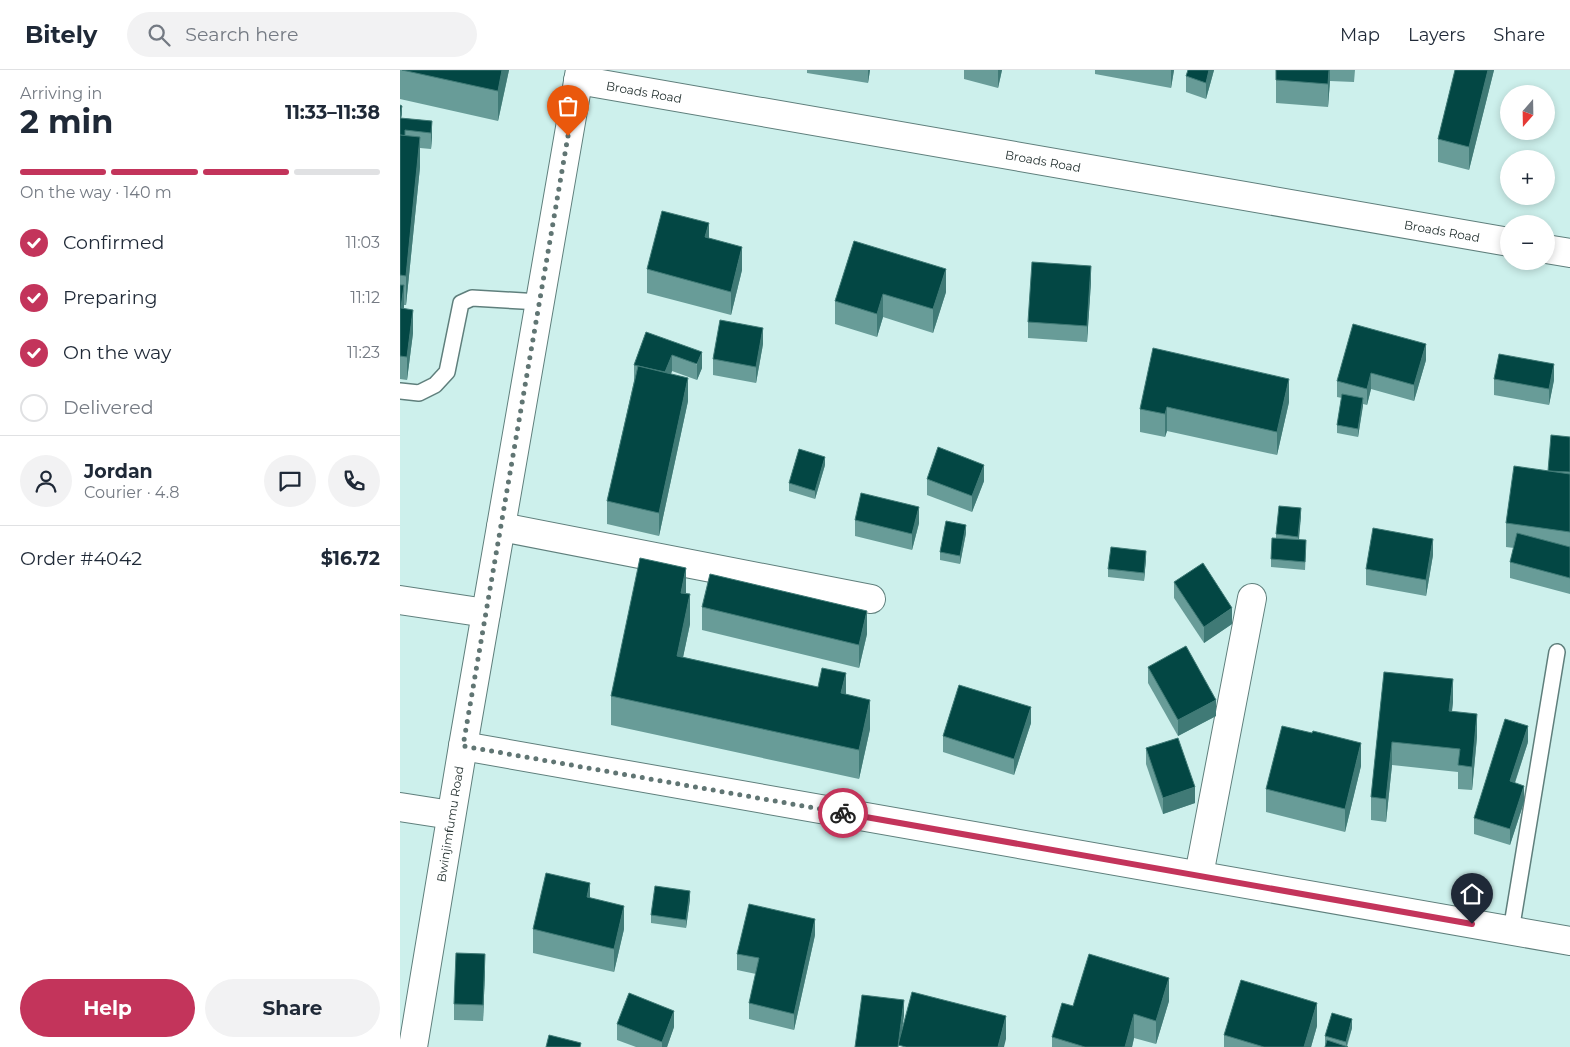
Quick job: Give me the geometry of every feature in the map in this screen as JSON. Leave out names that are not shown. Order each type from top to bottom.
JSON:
[{"type":"street","name":"Broads Road","points":[[579,75],[1500,240]]},
{"type":"street","name":"Bwinjimfumu Road","points":[[413,1047],[451,815],[579,75]]},
{"type":"street","points":[[1555,250],[1570,253]]},
{"type":"street","points":[[501,527],[871,599]]},
{"type":"street","points":[[1199,875],[1252,598]]},
{"type":"street","points":[[400,600],[486,613]]},
{"type":"street","points":[[463,746],[1570,941]]},
{"type":"street","points":[[400,807],[451,815]]},
{"type":"lane","points":[[400,391],[419,393],[435,385],[447,372],[461,303],[472,298],[540,302]]},
{"type":"lane","points":[[1511,930],[1557,652]]},
{"type":"building","points":[[402,70],[502,70],[498,91]]},
{"type":"building","points":[[1188,70],[1209,70],[1206,83],[1186,76]]},
{"type":"building","points":[[1276,70],[1329,70],[1328,84],[1276,80]]},
{"type":"building","points":[[1455,70],[1488,70],[1469,147],[1438,139]]},
{"type":"building","points":[[400,118],[432,121],[431,133],[405,130],[405,136],[400,135]]},
{"type":"building","points":[[400,135],[420,137],[406,276],[400,275]]},
{"type":"building","points":[[662,211],[709,223],[705,237],[742,247],[731,292],[647,269]]},
{"type":"building","points":[[854,241],[946,269],[933,309],[883,294],[877,314],[835,301]]},
{"type":"building","points":[[1032,262],[1091,266],[1087,326],[1028,322]]},
{"type":"building","points":[[400,285],[404,285],[401,308],[413,310],[407,357],[400,356]]},
{"type":"building","points":[[720,320],[763,328],[756,367],[713,359]]},
{"type":"building","points":[[1353,324],[1426,344],[1414,385],[1371,373],[1367,389],[1337,381]]},
{"type":"building","points":[[646,332],[702,352],[697,364],[672,355],[665,372],[634,365]]},
{"type":"building","points":[[1153,348],[1289,379],[1277,432],[1167,407],[1165,414],[1140,409]]},
{"type":"building","points":[[1499,354],[1554,364],[1549,389],[1494,379]]},
{"type":"building","points":[[638,366],[688,378],[659,513],[607,501]]},
{"type":"building","points":[[1342,394],[1363,398],[1358,429],[1337,425]]},
{"type":"building","points":[[1551,435],[1570,437],[1570,472],[1548,471]]},
{"type":"building","points":[[938,447],[984,465],[972,496],[927,479]]},
{"type":"building","points":[[799,449],[825,457],[815,491],[789,483]]},
{"type":"building","points":[[1514,466],[1570,474],[1570,532],[1506,523]]},
{"type":"building","points":[[861,493],[919,507],[912,534],[855,520]]},
{"type":"building","points":[[1279,506],[1301,508],[1298,537],[1276,534]]},
{"type":"building","points":[[946,521],[966,525],[960,556],[940,552]]},
{"type":"building","points":[[1373,528],[1433,539],[1426,580],[1366,569]]},
{"type":"building","points":[[1517,533],[1570,547],[1570,578],[1510,562]]},
{"type":"building","points":[[1272,538],[1306,540],[1305,562],[1271,559]]},
{"type":"building","points":[[1111,547],[1146,551],[1144,573],[1108,569]]},
{"type":"building","points":[[640,558],[686,568],[681,593],[690,594],[677,656],[818,687],[822,668],[846,673],[841,693],[870,700],[859,750],[611,696]]},
{"type":"building","points":[[1203,563],[1232,608],[1204,627],[1174,582]]},
{"type":"building","points":[[710,574],[867,611],[859,645],[702,607]]},
{"type":"building","points":[[1186,646],[1216,700],[1178,720],[1148,667]]},
{"type":"building","points":[[1384,672],[1453,679],[1449,711],[1477,714],[1472,767],[1458,765],[1460,749],[1392,742],[1386,799],[1371,797]]},
{"type":"building","points":[[959,685],[1031,707],[1014,759],[943,736]]},
{"type":"building","points":[[1505,719],[1528,726],[1510,781],[1524,786],[1510,829],[1474,818]]},
{"type":"building","points":[[1282,726],[1312,733],[1313,731],[1361,743],[1345,809],[1266,789]]},
{"type":"building","points":[[1178,738],[1195,787],[1163,798],[1146,748]]},
{"type":"building","points":[[546,873],[590,883],[587,897],[624,906],[614,949],[533,929]]},
{"type":"building","points":[[655,886],[690,891],[686,920],[651,915]]},
{"type":"building","points":[[749,904],[815,919],[794,1014],[749,1003],[759,958],[737,954]]},
{"type":"building","points":[[456,953],[485,954],[483,1005],[454,1004]]},
{"type":"building","points":[[1089,954],[1169,978],[1156,1021],[1134,1014],[1125,1047],[1085,1047],[1052,1037],[1062,1003],[1073,1006]]},
{"type":"building","points":[[1241,980],[1317,1003],[1304,1047],[1264,1047],[1224,1035]]},
{"type":"building","points":[[912,992],[1006,1016],[998,1047],[906,1047],[898,1045]]},
{"type":"building","points":[[629,993],[674,1011],[662,1042],[617,1024]]},
{"type":"building","points":[[862,995],[904,1000],[898,1047],[855,1047]]},
{"type":"building","points":[[1332,1013],[1352,1019],[1346,1042],[1325,1036]]},
{"type":"building","points":[[549,1035],[581,1043],[580,1047],[546,1047]]},
{"type":"building","points":[[1327,1040],[1348,1047],[1325,1047]]},
{"type":"way so far","points":[[568,136],[463,746],[843,813]]},
{"type":"route","points":[[843,813],[1472,924]]}]
